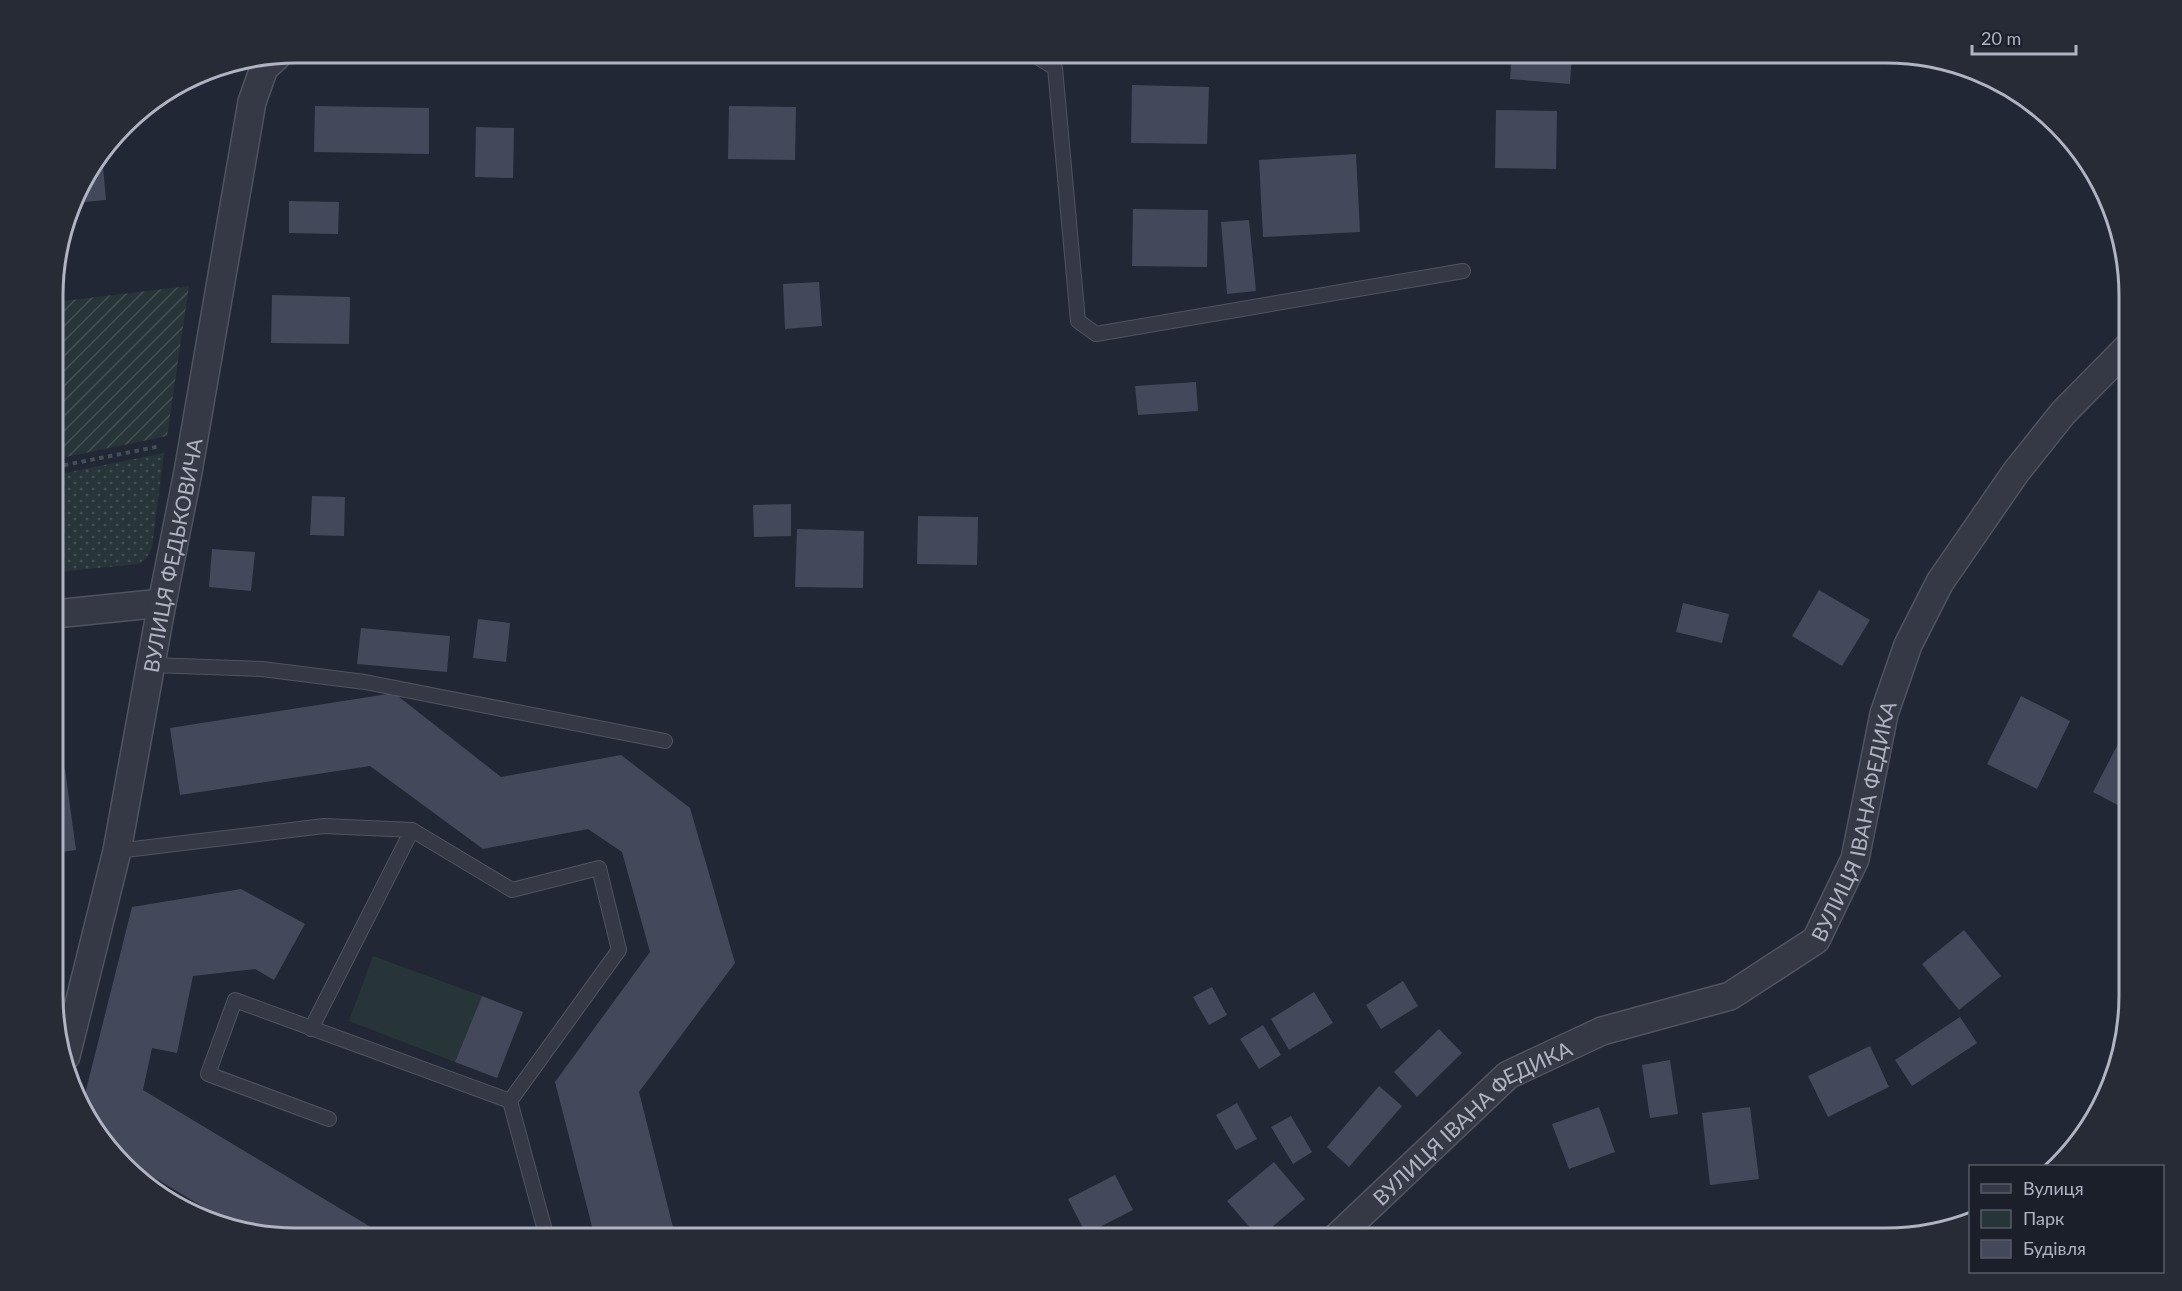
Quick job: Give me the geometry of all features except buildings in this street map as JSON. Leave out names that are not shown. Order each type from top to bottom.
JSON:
[{"type":"street","name":"ВУЛИЦЯ ФЕДЬКОВИЧА","points":[[69,1046],[117,850],[194,439],[252,102],[264,68],[267,65]]},
{"type":"street","name":"ВУЛИЦЯ ІВАНА ФЕДИКА","points":[[1347,1228],[1508,1075],[1602,1031],[1730,996],[1816,940],[1855,859],[1884,714],[1908,645],[1940,582],[2016,472],[2063,413],[2119,356]]},
{"type":"street","points":[[63,613],[162,603]]},
{"type":"lane","points":[[1048,63],[1055,68],[1078,321],[1095,334],[1462,271]]},
{"type":"lane","points":[[150,665],[262,669],[365,682],[665,741]]},
{"type":"lane","points":[[117,850],[324,826],[412,830],[512,890],[599,868],[620,950],[510,1101]]},
{"type":"lane","points":[[311,1029],[412,830]]},
{"type":"lane","points":[[329,1119],[208,1074],[235,1000],[510,1101]]},
{"type":"lane","points":[[510,1101],[544,1227]]},
{"type":"path","points":[[63,465],[194,439]]},
{"type":"green space","points":[[189,286],[167,436],[63,458],[63,301]]},
{"type":"green space","points":[[164,453],[152,547],[147,557],[139,564],[63,572],[63,473]]},
{"type":"green space","points":[[373,956],[482,996],[455,1062],[349,1021]]}]
